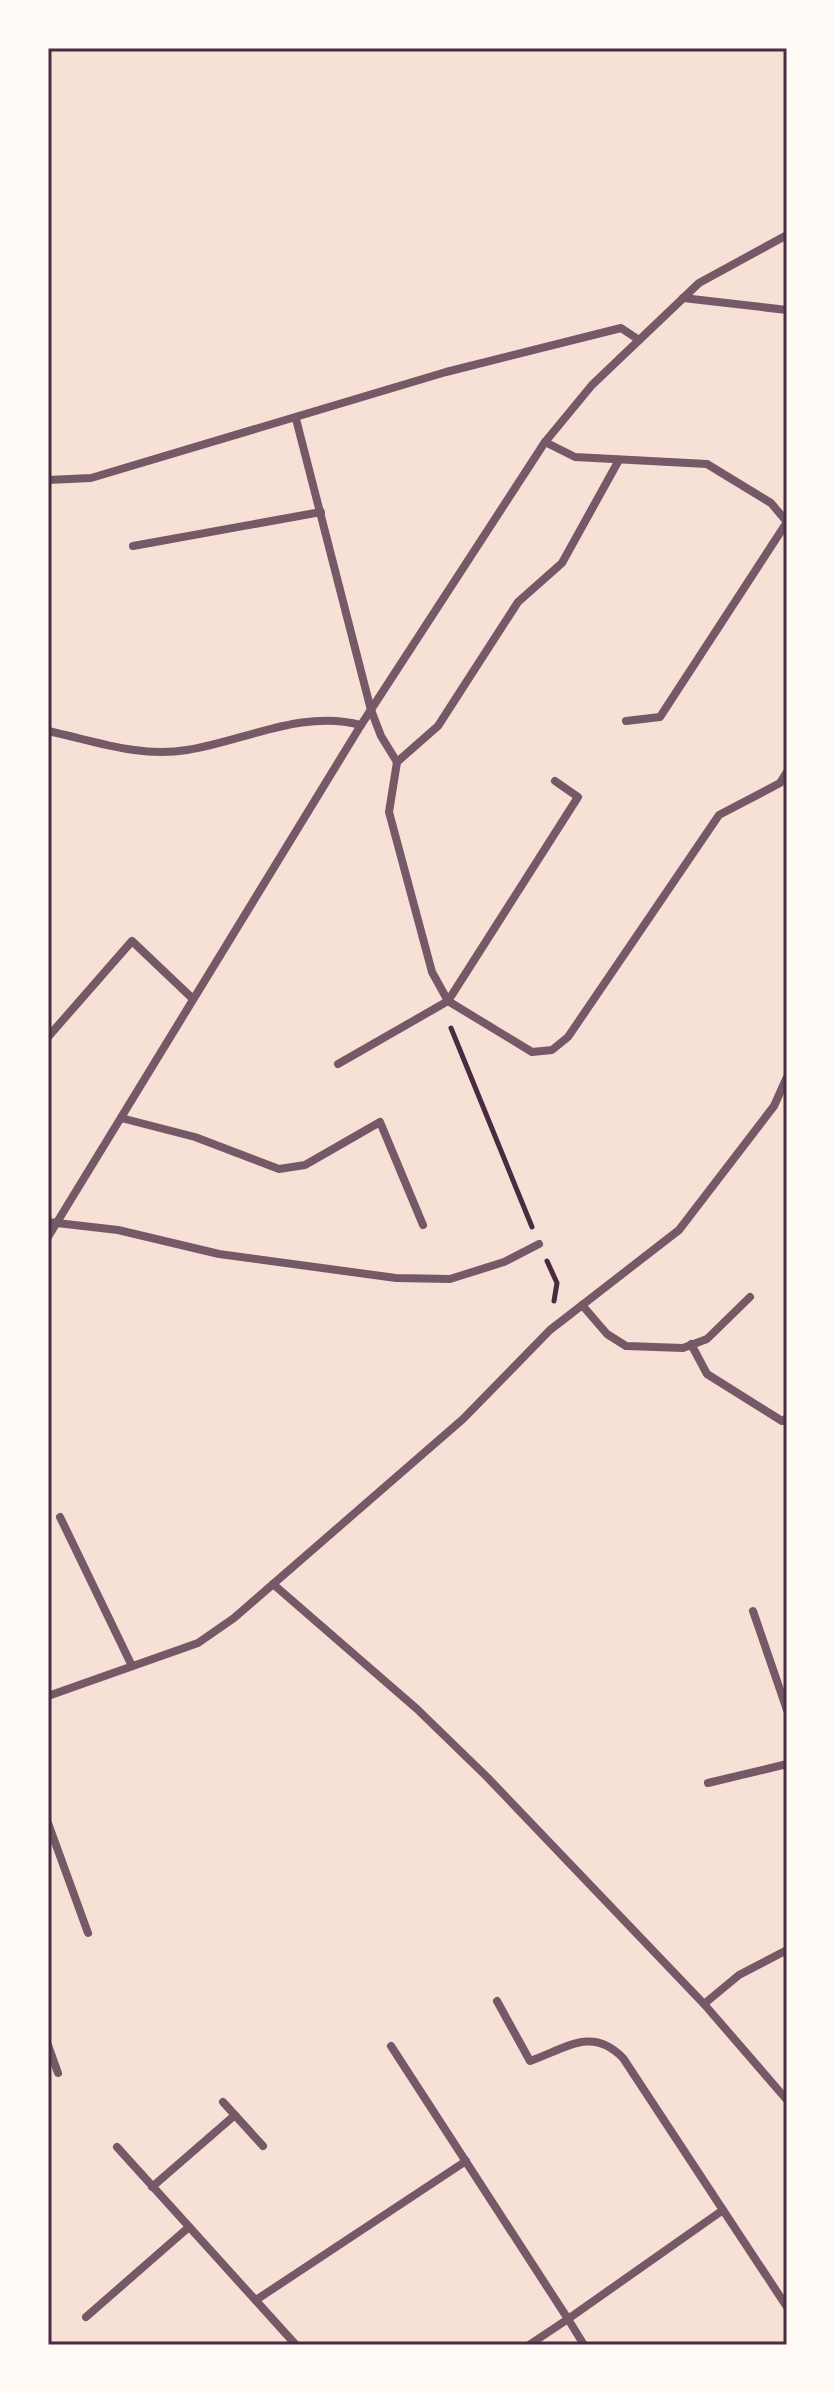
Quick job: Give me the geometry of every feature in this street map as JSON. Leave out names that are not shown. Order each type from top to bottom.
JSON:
[{"type":"street","points":[[48,1237],[52,1223],[121,1118],[361,725],[545,442],[592,385],[699,283],[787,235]]},
{"type":"street","points":[[683,298],[787,310]]},
{"type":"street","points":[[48,480],[91,478],[446,372],[621,328],[639,340]]},
{"type":"street","points":[[296,419],[371,710],[381,736],[397,762]]},
{"type":"street","points":[[545,442],[575,457],[707,464],[771,503],[787,522],[660,717],[626,721]]},
{"type":"street","points":[[619,460],[562,563],[518,602],[438,726],[397,762],[389,812],[428,959],[448,1001],[532,1052],[552,1050],[568,1037],[719,815],[780,783],[787,772]]},
{"type":"street","points":[[133,546],[321,512]]},
{"type":"street","points":[[48,731],[146,753],[187,750],[298,723],[340,719],[361,725]]},
{"type":"street","points":[[338,1064],[448,1001],[578,797],[555,781]]},
{"type":"street","points":[[48,1037],[132,941],[193,999]]},
{"type":"street","points":[[48,1696],[198,1643],[273,1584],[463,1419],[550,1330],[679,1230],[774,1106],[787,1077]]},
{"type":"street","points":[[121,1118],[195,1137],[279,1169],[305,1165],[380,1122],[423,1225]]},
{"type":"street","points":[[52,1223],[118,1230],[219,1254],[396,1278],[450,1279],[504,1262],[539,1244]]},
{"type":"street","points":[[582,1305],[607,1334],[626,1346],[683,1348],[707,1339],[750,1297]]},
{"type":"street","points":[[691,1344],[698,1363],[707,1374],[782,1421],[787,1418]]},
{"type":"street","points":[[60,1517],[132,1666]]},
{"type":"street","points":[[273,1584],[417,1709],[477,1768],[704,2004],[787,2100]]},
{"type":"street","points":[[753,1611],[787,1710]]},
{"type":"street","points":[[708,1783],[787,1764]]},
{"type":"street","points":[[48,1823],[88,1933]]},
{"type":"street","points":[[704,2004],[739,1975],[787,1950]]},
{"type":"street","points":[[497,2001],[530,2061],[592,2038],[608,2042],[623,2058],[787,2307]]},
{"type":"street","points":[[48,2045],[58,2073]]},
{"type":"street","points":[[391,2046],[584,2345]]},
{"type":"street","points":[[223,2102],[263,2146]]},
{"type":"street","points":[[152,2187],[235,2115]]},
{"type":"street","points":[[117,2147],[296,2345]]},
{"type":"street","points":[[256,2300],[466,2161]]},
{"type":"street","points":[[529,2345],[723,2210]]},
{"type":"street","points":[[86,2317],[189,2227]]},
{"type":"path","points":[[448,1001],[445,1013],[557,1283],[550,1330]]}]
